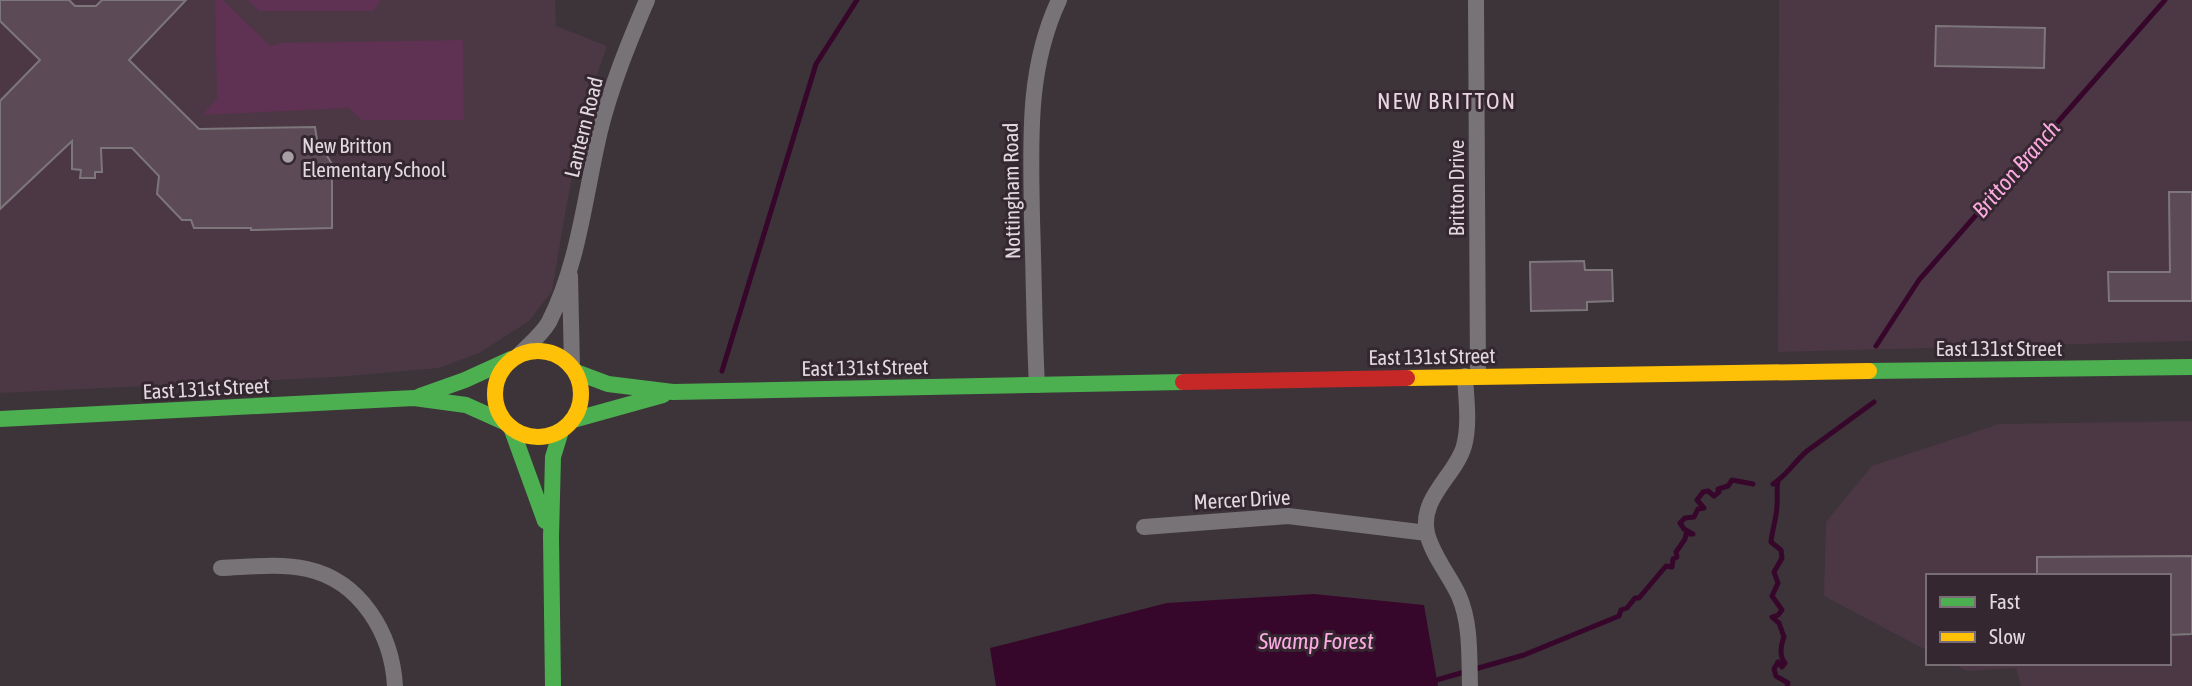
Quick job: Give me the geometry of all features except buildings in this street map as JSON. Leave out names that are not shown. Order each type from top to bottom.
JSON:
[{"type":"street","name":"Lantern Road","points":[[516,356],[548,323],[570,267],[604,118],[618,71],[648,0]]},
{"type":"street","name":"Nottingham Road","points":[[1037,385],[1031,114],[1037,67],[1051,17],[1059,0]]},
{"type":"street","name":"Britton Drive","points":[[1427,533],[1428,516],[1437,489],[1464,447],[1472,376],[1476,0]]},
{"type":"street","name":"Lantern Road","points":[[570,267],[574,369]]},
{"type":"street","points":[[551,537],[508,426],[495,406],[494,388],[499,372],[516,356],[533,350],[548,351],[561,356],[574,369],[581,389],[580,405],[567,425],[553,457],[553,686]]},
{"type":"street","name":"East 131st Street","points":[[414,398],[465,380],[516,356]]},
{"type":"street","name":"East 131st Street","points":[[574,369],[608,384],[673,392],[1472,376],[2192,367]]},
{"type":"street","name":"East 131st Street","points":[[567,425],[673,392]]},
{"type":"street","name":"East 131st Street","points":[[0,419],[414,398],[466,405],[508,426]]},
{"type":"street","points":[[508,426],[528,436],[545,437],[567,425]]},
{"type":"street","name":"Mercer Drive","points":[[1144,527],[1288,516],[1427,533]]},
{"type":"street","points":[[1427,533],[1460,599],[1466,618],[1470,686]]},
{"type":"street","points":[[220,568],[309,569],[342,585],[368,610],[384,634],[392,657],[395,686]]},
{"type":"shaded area","name":"New Britton Elementary School","points":[[0,0],[555,0],[556,26],[607,46],[587,105],[552,291],[529,321],[481,352],[439,368],[336,377],[0,393]]},
{"type":"shaded area","points":[[215,0],[223,0],[270,46],[281,43],[463,40],[464,120],[362,120],[348,108],[202,115],[217,99]]},
{"type":"shaded area","points":[[248,0],[381,0],[373,11],[259,11]]},
{"type":"shaded area","points":[[1779,0],[2192,0],[2192,341],[1778,352]]},
{"type":"shaded area","points":[[2192,421],[2192,686],[2021,686],[2016,668],[1967,671],[1956,665],[2171,665],[2171,574],[1926,574],[1926,650],[1824,596],[1826,522],[1872,466],[1999,424]]},
{"type":"water","name":"Swamp Forest","points":[[1314,594],[1424,605],[1438,686],[996,686],[990,648],[1167,603]]},
{"type":"waterway","points":[[722,371],[816,64],[857,0]]},
{"type":"waterway","name":"Britton Branch","points":[[1876,346],[1919,280],[2165,0]]},
{"type":"waterway","name":"Britton Branch","points":[[1773,484],[1807,451],[1874,402]]},
{"type":"waterway","points":[[1433,681],[1524,655],[1619,616],[1621,610],[1627,608],[1635,598],[1639,598],[1666,566],[1672,567],[1673,559],[1677,557],[1676,552],[1686,534],[1693,534],[1680,523],[1685,518],[1694,517],[1698,509],[1704,508],[1697,500],[1703,492],[1708,491],[1714,496],[1719,492],[1718,489],[1728,486],[1732,480],[1753,484]]},
{"type":"waterway","points":[[1778,481],[1777,510],[1771,542],[1781,550],[1782,558],[1774,572],[1778,583],[1772,596],[1782,610],[1772,617],[1779,623],[1784,637],[1781,654],[1785,663],[1782,667],[1778,662],[1774,669],[1776,676],[1788,683],[1787,686]]},
{"type":"traffic: fast","points":[[420,396],[465,380],[511,359]]},
{"type":"traffic: fast","points":[[1869,371],[2192,367]]},
{"type":"traffic: fast","points":[[576,372],[608,384],[673,392],[1183,382]]},
{"type":"traffic: fast","points":[[573,420],[663,395]]},
{"type":"traffic: fast","points":[[0,419],[414,398],[466,405],[504,422]]},
{"type":"traffic: fast","points":[[512,430],[545,521]]},
{"type":"traffic: fast","points":[[553,686],[553,457],[561,431]]},
{"type":"traffic: slow","points":[[530,351],[546,351],[569,363],[578,377],[581,394],[578,411],[569,425],[546,437],[530,437],[514,430],[502,418],[495,402],[495,386],[502,370],[514,358],[530,351]]},
{"type":"traffic: slow","points":[[1407,378],[1869,371]]},
{"type":"traffic: jam","points":[[1183,382],[1407,378]]},
{"type":"place","name":"New Britton Elementary School","points":[[288,157]]},
{"type":"district","name":"NEW BRITTON","points":[[1447,101]]}]
